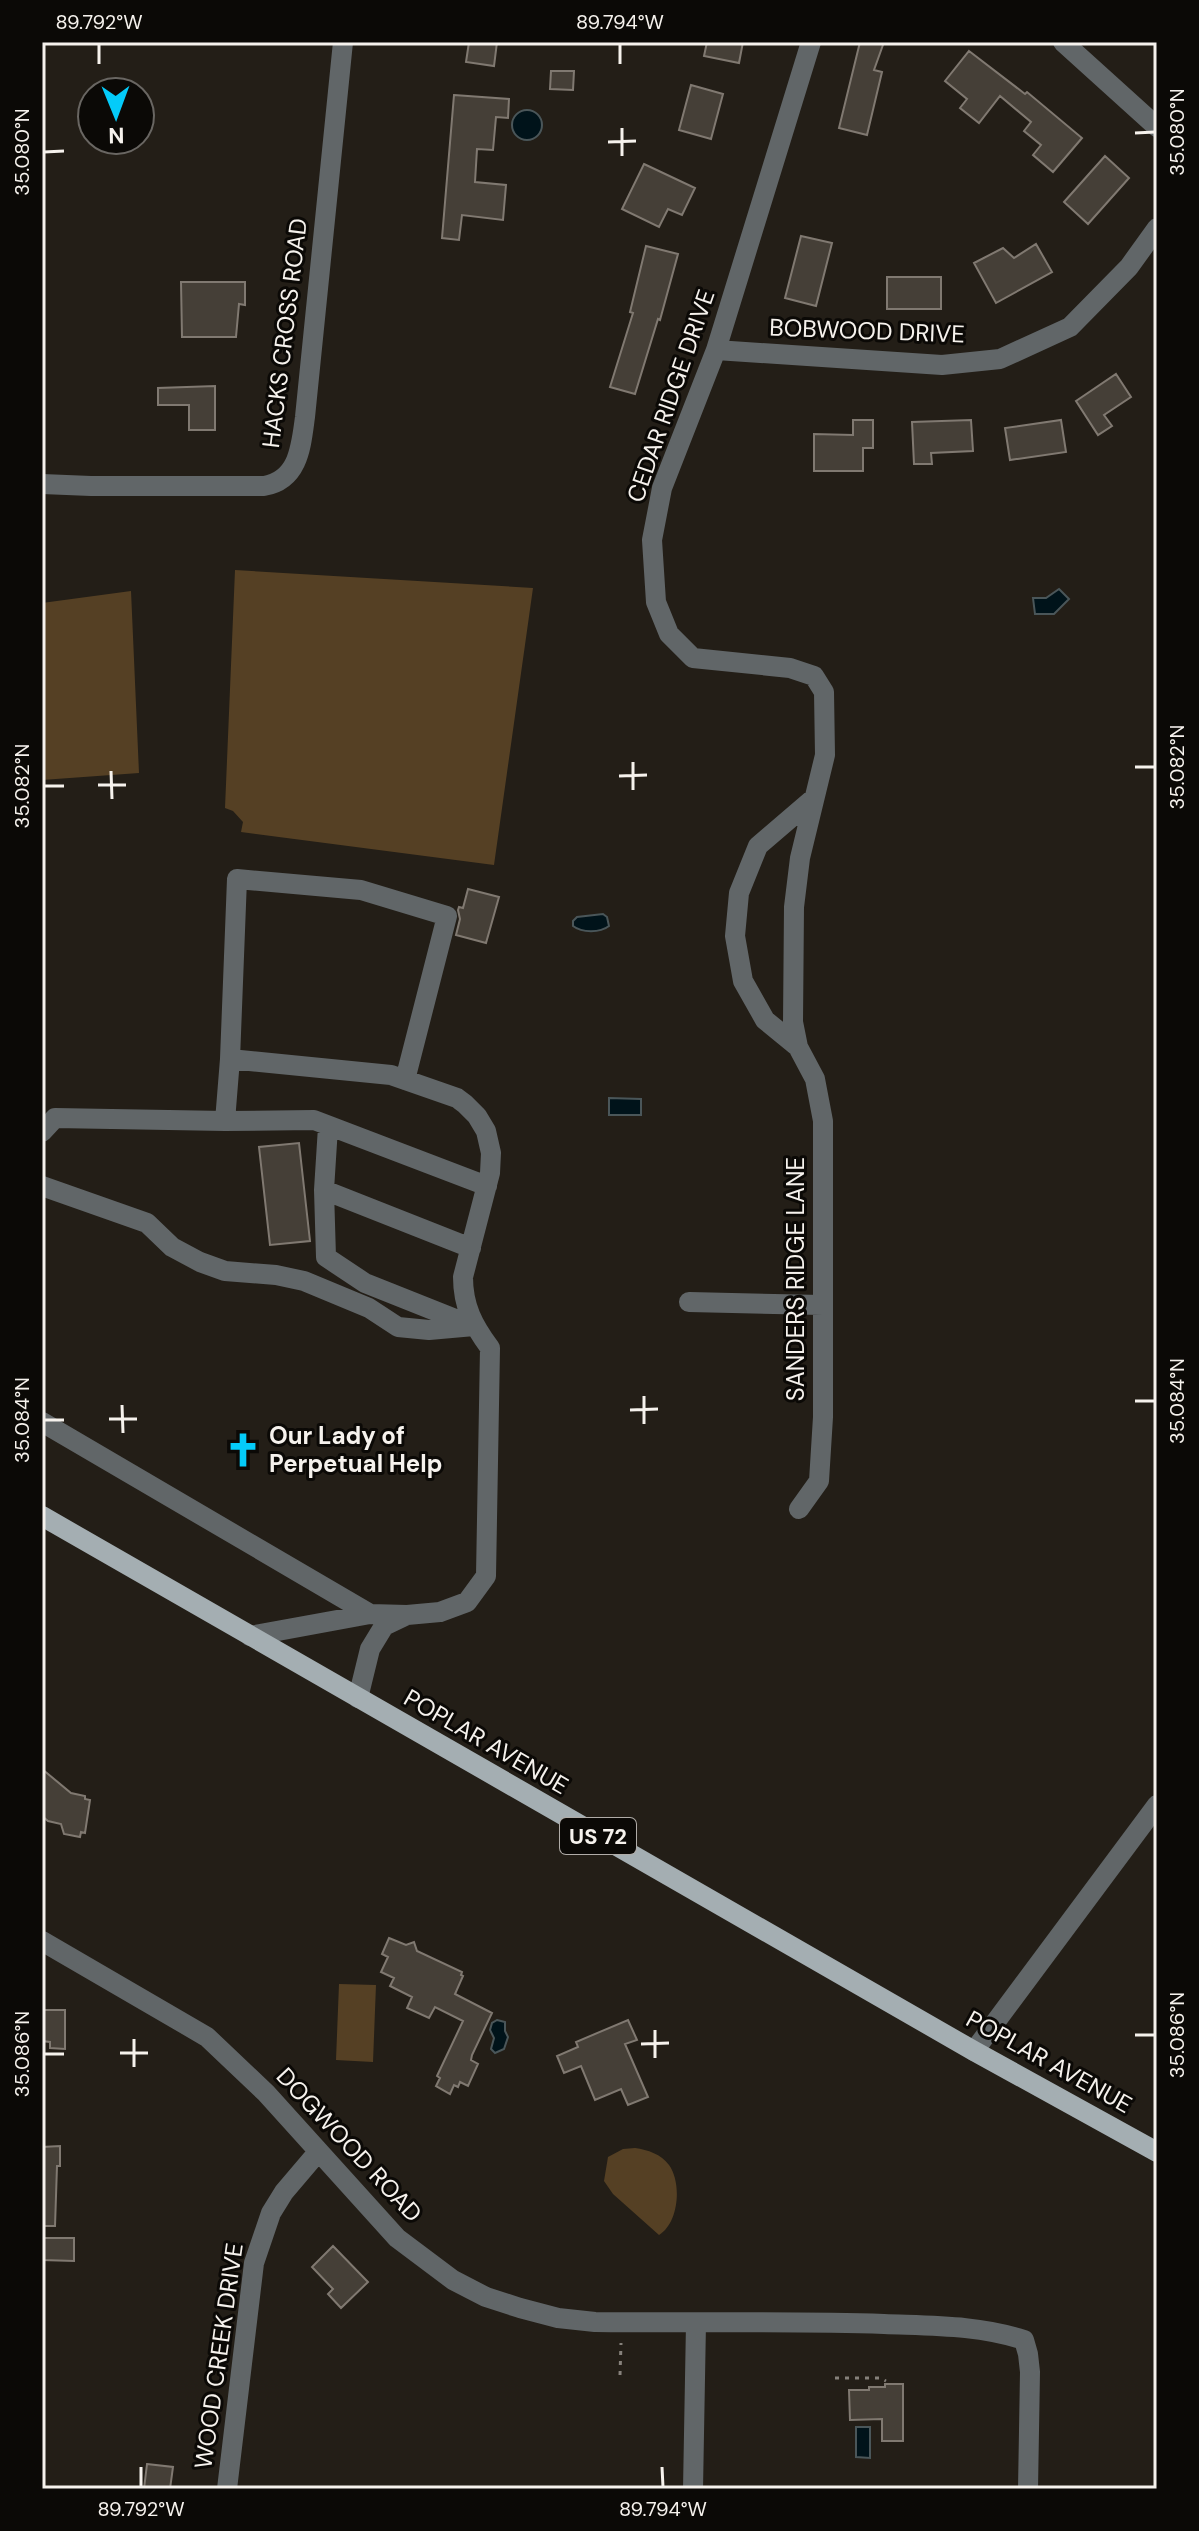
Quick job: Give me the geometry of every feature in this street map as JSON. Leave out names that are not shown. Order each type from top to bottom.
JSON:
[{"type":"main road","name":"POPLAR AVENUE","points":[[42,1516],[974,2051],[1157,2152]]},
{"type":"street","name":"HACKS CROSS ROAD","points":[[42,484],[264,486],[285,479],[293,470],[305,417],[343,42]]},
{"type":"street","name":"CEDAR RIDGE DRIVE","points":[[811,42],[716,350],[662,488],[652,540],[656,602],[669,634],[693,658],[790,668],[814,676],[824,692],[825,755]]},
{"type":"street","points":[[1063,42],[1157,127]]},
{"type":"street","name":"BOBWOOD DRIVE","points":[[716,350],[942,365],[1000,359],[1070,327],[1129,267],[1157,228]]},
{"type":"street","name":"SANDERS RIDGE LANE","points":[[799,1509],[819,1481],[823,1417],[823,1121],[815,1079],[798,1047],[793,1022],[794,907],[800,858],[825,755]]},
{"type":"street","name":"SANDERS RIDGE LANE","points":[[798,1047],[765,1020],[743,981],[735,936],[739,893],[758,846],[814,798]]},
{"type":"street","points":[[225,1121],[237,879],[361,890],[447,916],[398,1077]]},
{"type":"street","points":[[230,1059],[398,1077],[457,1098],[477,1116],[486,1131],[491,1153],[487,1186],[463,1277],[463,1292],[474,1326],[490,1348],[486,1576],[467,1602],[440,1612],[370,1614],[250,1636]]},
{"type":"street","points":[[42,1132],[55,1118],[314,1120],[487,1186]]},
{"type":"street","points":[[328,1127],[324,1190],[326,1257],[365,1283],[474,1326]]},
{"type":"street","points":[[42,1186],[147,1223],[172,1247],[225,1271],[276,1275],[304,1281],[369,1308],[398,1327],[429,1330],[474,1326]]},
{"type":"street","points":[[324,1190],[471,1248]]},
{"type":"street","points":[[689,1302],[822,1305]]},
{"type":"street","points":[[42,1422],[370,1614]]},
{"type":"street","points":[[358,1698],[370,1649],[384,1626],[407,1615]]},
{"type":"street","points":[[974,2051],[1157,1805]]},
{"type":"street","name":"DOGWOOD ROAD","points":[[42,1941],[207,2037],[240,2065],[397,2238],[453,2280],[486,2297],[558,2318],[621,2322],[838,2323],[972,2328],[1024,2340],[1030,2372],[1028,2489]]},
{"type":"street","name":"WOOD CREEK DRIVE","points":[[227,2489],[257,2252],[271,2213],[284,2192],[318,2152]]},
{"type":"street","points":[[693,2489],[696,2323]]},
{"type":"path","points":[[620,2375],[621,2322]]},
{"type":"path","points":[[835,2378],[880,2378],[886,2381]]},
{"type":"shaded area","points":[[527,110],[537,115],[542,125],[537,135],[527,140],[517,135],[512,125],[517,115]]},
{"type":"shaded area","points":[[235,570],[533,588],[494,865],[241,832],[243,822],[233,811],[225,808]]},
{"type":"shaded area","points":[[1059,589],[1069,599],[1054,614],[1035,614],[1033,598],[1046,598]]},
{"type":"shaded area","points":[[131,591],[139,773],[42,780],[42,603]]},
{"type":"shaded area","points":[[603,914],[609,926],[605,928],[586,931],[573,926],[577,917]]},
{"type":"shaded area","points":[[609,1098],[641,1099],[641,1115],[609,1115]]},
{"type":"shaded area","points":[[339,1984],[376,1985],[373,2062],[336,2060]]},
{"type":"shaded area","points":[[497,2020],[505,2022],[508,2037],[504,2049],[495,2053],[491,2049],[494,2038],[490,2030]]},
{"type":"shaded area","points":[[635,2148],[662,2158],[669,2165],[676,2182],[676,2202],[671,2222],[659,2235],[613,2194],[604,2181],[608,2157],[623,2149]]},
{"type":"shaded area","points":[[856,2427],[870,2427],[870,2458],[856,2457]]},
{"type":"building","points":[[469,42],[497,42],[494,66],[466,62]]},
{"type":"building","points":[[707,42],[743,42],[739,63],[704,56]]},
{"type":"building","points":[[860,42],[884,42],[874,70],[882,72],[867,135],[839,128]]},
{"type":"building","points":[[969,51],[1025,94],[1027,92],[1082,138],[1053,172],[1033,155],[1041,145],[1024,131],[1031,122],[1000,96],[979,123],[960,108],[967,99],[945,81]]},
{"type":"building","points":[[551,71],[574,71],[573,90],[550,89]]},
{"type":"building","points":[[691,85],[723,94],[711,139],[679,130]]},
{"type":"building","points":[[454,95],[509,99],[508,118],[496,117],[493,150],[477,149],[475,182],[506,185],[503,220],[462,215],[459,240],[442,238]]},
{"type":"building","points":[[1105,156],[1129,178],[1088,224],[1064,202]]},
{"type":"building","points":[[644,164],[695,188],[682,215],[668,209],[659,227],[622,209]]},
{"type":"building","points":[[801,236],[832,243],[816,306],[785,298]]},
{"type":"building","points":[[1036,244],[1052,272],[996,303],[974,263],[1003,248],[1014,258]]},
{"type":"building","points":[[646,246],[678,254],[635,394],[610,387],[633,313],[630,312]]},
{"type":"building","points":[[887,277],[941,277],[941,309],[887,309]]},
{"type":"building","points":[[181,282],[245,282],[245,305],[239,304],[236,337],[182,337]]},
{"type":"building","points":[[1116,374],[1131,397],[1104,415],[1112,426],[1098,435],[1076,401]]},
{"type":"building","points":[[215,386],[215,430],[189,430],[189,405],[158,405],[158,388]]},
{"type":"building","points":[[853,420],[873,420],[873,448],[863,448],[863,471],[814,471],[814,434],[853,435]]},
{"type":"building","points":[[971,420],[973,451],[931,453],[932,464],[914,464],[912,422]]},
{"type":"building","points":[[1061,420],[1066,452],[1010,460],[1005,428]]},
{"type":"building","points":[[468,889],[499,897],[486,943],[456,935],[460,919],[458,910],[459,907],[463,908]]},
{"type":"building","points":[[299,1143],[310,1241],[270,1245],[259,1147]]},
{"type":"building","points":[[42,1769],[71,1793],[90,1800],[85,1833],[81,1832],[80,1837],[64,1834],[61,1824],[42,1816]]},
{"type":"building","points":[[389,1938],[406,1945],[414,1942],[417,1951],[462,1972],[455,1994],[492,2013],[472,2055],[471,2060],[478,2064],[468,2086],[460,2082],[458,2087],[454,2085],[450,2094],[436,2086],[440,2078],[437,2076],[463,2021],[435,2007],[429,2018],[407,2008],[412,1997],[390,1986],[394,1978],[381,1972],[388,1957],[382,1954]]},
{"type":"building","points":[[42,2010],[65,2010],[65,2049],[50,2048],[50,2042],[42,2041]]},
{"type":"building","points":[[628,2020],[637,2040],[625,2044],[648,2097],[628,2105],[621,2089],[595,2100],[581,2066],[564,2073],[557,2056],[578,2047],[576,2042]]},
{"type":"building","points":[[60,2146],[55,2226],[42,2226],[42,2147]]},
{"type":"building","points":[[42,2238],[74,2238],[74,2261],[42,2260]]},
{"type":"building","points":[[333,2246],[368,2282],[341,2308],[328,2294],[333,2289],[312,2267]]},
{"type":"building","points":[[885,2384],[903,2384],[903,2441],[882,2441],[882,2419],[850,2420],[849,2390],[869,2390],[869,2387],[885,2387]]},
{"type":"building","points":[[147,2464],[173,2467],[170,2489],[144,2489]]},
{"type":"place","name":"Our Lady of Perpetual Help","points":[[243,1450]]}]
